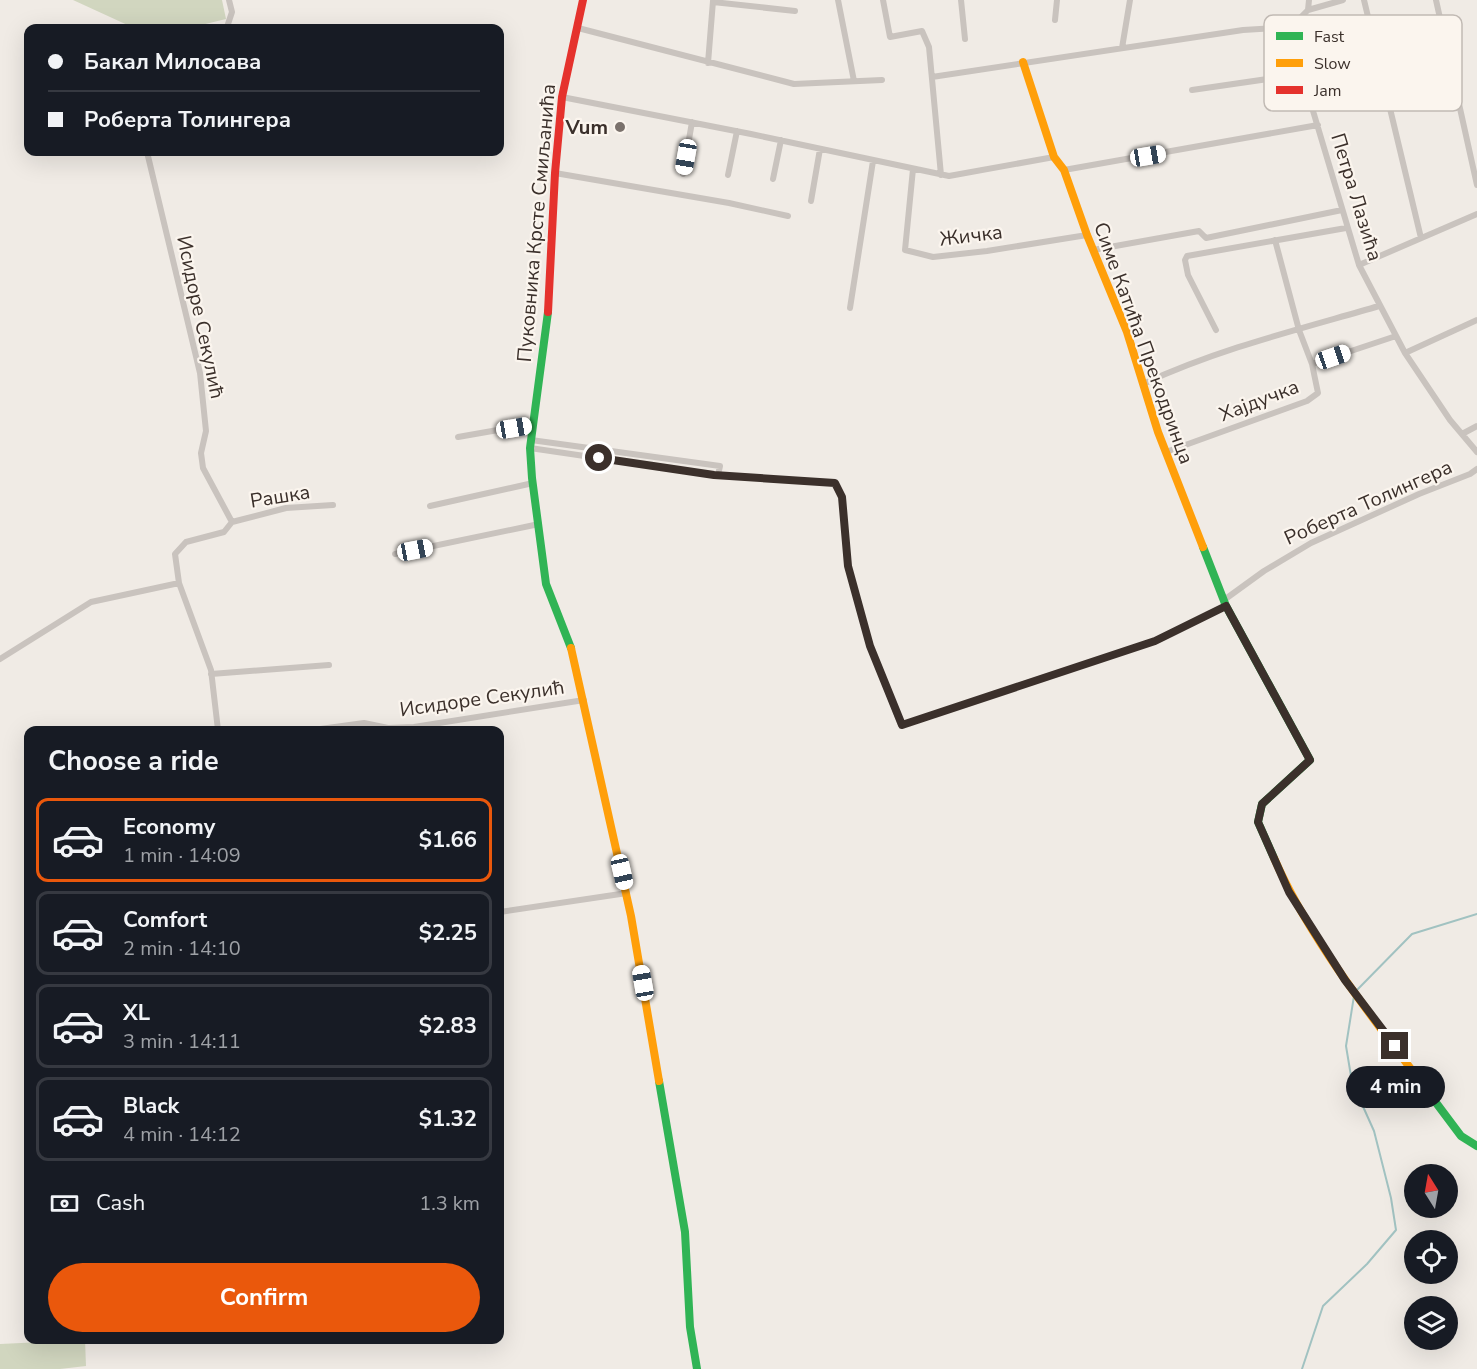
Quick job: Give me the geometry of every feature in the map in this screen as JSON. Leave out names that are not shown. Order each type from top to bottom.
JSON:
[{"type":"street","points":[[229,0],[232,12],[229,24]]},
{"type":"street","name":"Пуковника Крсте Смиљанића","points":[[582,0],[562,97],[555,173],[550,296],[532,424],[533,483],[550,599],[573,653],[627,893],[685,1232],[690,1327],[697,1369]]},
{"type":"street","points":[[838,0],[854,81]]},
{"type":"street","points":[[883,0],[890,37],[922,31],[929,47],[941,175]]},
{"type":"street","points":[[961,0],[965,39]]},
{"type":"street","points":[[1055,20],[1057,0]]},
{"type":"street","points":[[1122,48],[1130,0]]},
{"type":"street","points":[[1308,10],[1309,0]]},
{"type":"street","points":[[1303,15],[1308,10],[1343,0]]},
{"type":"street","points":[[1364,0],[1368,15]]},
{"type":"street","points":[[1436,0],[1439,15]]},
{"type":"street","points":[[708,63],[713,1],[795,11]]},
{"type":"street","points":[[578,28],[794,84],[882,80]]},
{"type":"street","points":[[932,77],[1264,29]]},
{"type":"street","name":"Симе Катића Прекодринца","points":[[1023,62],[1054,157],[1064,170],[1087,235],[1127,332],[1166,452],[1225,603]]},
{"type":"street","points":[[1192,90],[1264,80]]},
{"type":"street","points":[[562,97],[949,176],[1054,157]]},
{"type":"street","name":"Петра Лазића","points":[[1314,111],[1346,228],[1359,265],[1405,353],[1450,420],[1477,452]]},
{"type":"street","points":[[1391,111],[1421,238]]},
{"type":"street","points":[[1461,111],[1477,185]]},
{"type":"street","points":[[683,174],[692,122]]},
{"type":"street","points":[[1064,170],[1318,125]]},
{"type":"street","points":[[728,175],[736,131]]},
{"type":"street","points":[[773,179],[781,140]]},
{"type":"street","points":[[811,201],[820,149]]},
{"type":"street","name":"Исидоре Секулић","points":[[148,156],[200,373],[206,431],[201,453],[203,468],[232,522]]},
{"type":"street","points":[[850,308],[873,161]]},
{"type":"street","name":"Жичка","points":[[913,169],[905,250],[933,257],[1087,235]]},
{"type":"street","points":[[555,173],[729,203],[788,216]]},
{"type":"street","points":[[1093,250],[1199,231],[1206,238],[1342,210]]},
{"type":"street","points":[[1359,265],[1477,214]]},
{"type":"street","points":[[1216,330],[1188,275],[1185,260],[1187,256],[1346,228]]},
{"type":"street","points":[[1275,240],[1299,330],[1312,364]]},
{"type":"street","points":[[1143,384],[1178,367],[1379,306]]},
{"type":"street","points":[[1405,353],[1477,320]]},
{"type":"street","name":"Хајдучка","points":[[1166,452],[1313,398],[1319,390],[1312,364],[1396,336]]},
{"type":"street","points":[[458,437],[532,424]]},
{"type":"street","points":[[1462,434],[1477,426]]},
{"type":"street","name":"Роберта Толингера","points":[[531,444],[720,466],[718,475],[835,483],[842,497],[848,566],[870,646],[902,725],[1155,641],[1225,603],[1264,571],[1311,543],[1477,469]]},
{"type":"street","points":[[430,507],[533,483]]},
{"type":"street","name":"Рашка","points":[[232,522],[286,508],[333,505]]},
{"type":"street","points":[[218,726],[212,674],[179,583],[175,554],[186,542],[224,532],[232,522]]},
{"type":"street","points":[[394,554],[539,524]]},
{"type":"street","points":[[0,659],[92,602],[179,583]]},
{"type":"street","points":[[1225,603],[1310,760],[1262,804],[1258,822],[1289,892],[1345,980],[1461,1136],[1477,1146]]},
{"type":"street","points":[[212,674],[329,665]]},
{"type":"street","name":"Исидоре Секулић","points":[[420,726],[584,700]]},
{"type":"street","name":"Исидоре Секулић","points":[[343,726],[364,723],[376,726]]},
{"type":"street","points":[[504,911],[627,893]]},
{"type":"green space","points":[[73,0],[222,0],[226,19],[205,24],[125,24]]},
{"type":"green space","points":[[0,1344],[85,1344],[86,1366],[60,1369],[0,1369]]},
{"type":"waterway","points":[[1356,991],[1412,934],[1477,914]]},
{"type":"waterway","points":[[1302,1369],[1323,1306],[1367,1264],[1396,1230],[1391,1198],[1374,1131],[1352,1082],[1346,1046],[1354,996]]},
{"type":"traffic: fast","points":[[548,312],[530,448],[532,478],[546,584],[571,648]]},
{"type":"traffic: fast","points":[[1203,547],[1226,606],[1310,760],[1262,804],[1258,822],[1274,858]]},
{"type":"traffic: fast","points":[[659,1081],[685,1232],[690,1327],[697,1369]]},
{"type":"traffic: fast","points":[[1422,1084],[1461,1136],[1477,1146]]},
{"type":"traffic: slow","points":[[1023,62],[1054,157],[1064,170],[1087,235],[1127,332],[1158,432],[1203,547]]},
{"type":"traffic: slow","points":[[571,648],[631,916],[659,1081]]},
{"type":"traffic: slow","points":[[1274,858],[1323,947],[1422,1084]]},
{"type":"traffic: jam","points":[[548,312],[555,173],[562,97],[583,0]]},
{"type":"place","name":"Vum","points":[[620,127]]},
{"type":"route","points":[[599,458],[714,475],[835,483],[842,497],[848,566],[870,646],[897,719],[902,725],[1155,641],[1226,606],[1310,760],[1262,804],[1258,822],[1289,892],[1345,980],[1395,1046]]}]
